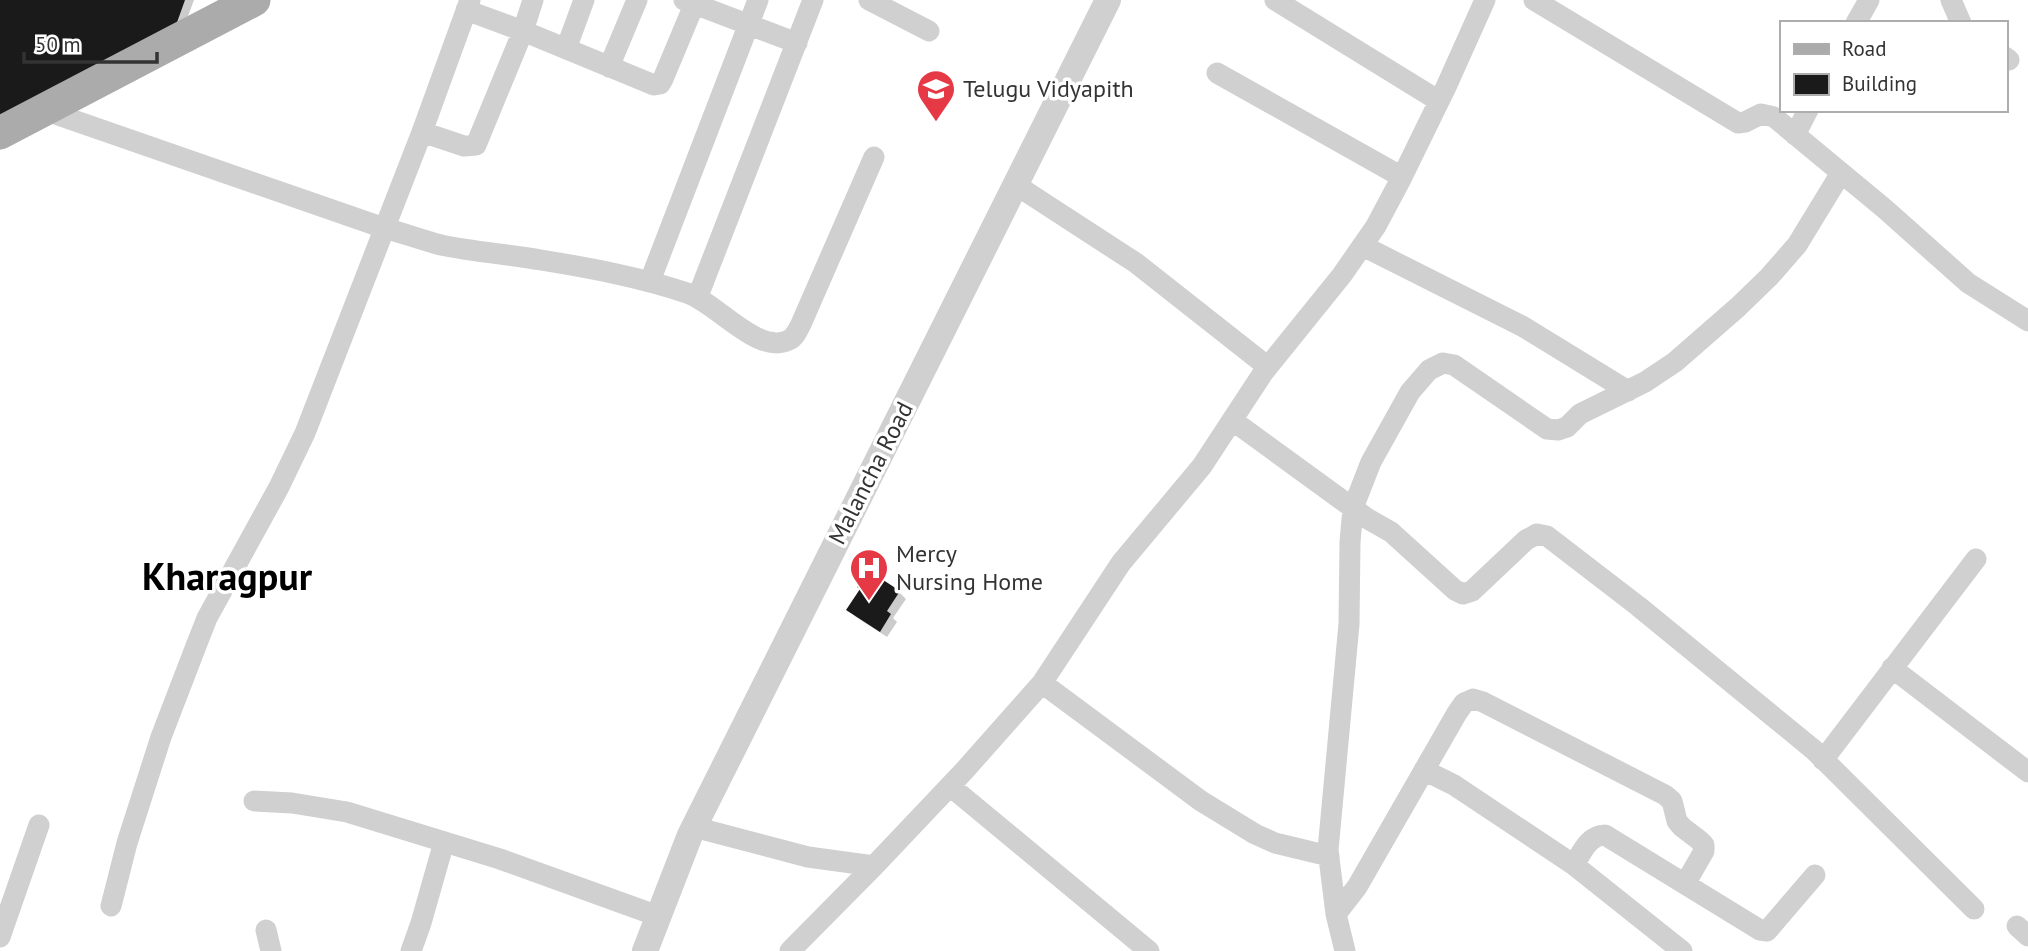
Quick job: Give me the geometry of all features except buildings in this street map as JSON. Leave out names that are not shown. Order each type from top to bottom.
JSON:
[{"type":"main road","points":[[0,133],[254,0]]},
{"type":"street","points":[[422,132],[464,146],[476,145],[533,0]]},
{"type":"street","points":[[566,49],[584,0]]},
{"type":"street","points":[[609,67],[637,0]]},
{"type":"street","points":[[650,281],[758,0]]},
{"type":"street","points":[[698,296],[813,0]]},
{"type":"street","points":[[870,0],[929,31]]},
{"type":"street","name":"Malancha Road","points":[[645,951],[694,827],[1108,0]]},
{"type":"street","points":[[1275,0],[1439,101]]},
{"type":"street","points":[[790,951],[950,786],[1042,683],[1121,563],[1202,466],[1268,367],[1342,275],[1376,226],[1402,177],[1485,0]]},
{"type":"street","points":[[1534,0],[1738,123],[1767,114],[1885,209],[1968,283],[2028,321]]},
{"type":"street","points":[[1857,21],[1869,0]]},
{"type":"street","points":[[1951,0],[1960,21]]},
{"type":"street","points":[[111,906],[127,843],[161,737],[207,618],[306,433],[468,5],[523,31],[654,85],[660,84],[691,1],[797,43]]},
{"type":"street","points":[[1217,73],[1402,177]]},
{"type":"street","points":[[44,110],[384,228],[439,244],[540,259],[650,281],[698,296],[755,338],[774,344],[788,341],[795,336],[874,157]]},
{"type":"street","points":[[1795,135],[1807,112]]},
{"type":"street","points":[[1345,951],[1336,914],[1329,856],[1349,624],[1353,508],[1371,462],[1410,392],[1429,370],[1443,363],[1454,365],[1547,429],[1567,427],[1580,414],[1645,383],[1675,362],[1769,277],[1797,245],[1841,173]]},
{"type":"street","points":[[1016,185],[1136,264],[1268,367]]},
{"type":"street","points":[[1363,246],[1522,326],[1628,391]]},
{"type":"street","points":[[1232,420],[1353,508],[1391,532],[1455,590],[1463,594],[1472,591],[1526,540],[1537,534],[1547,536],[1814,750],[1974,909]]},
{"type":"street","points":[[1823,760],[1976,559]]},
{"type":"street","points":[[1892,668],[2028,772]]},
{"type":"street","points":[[1042,683],[1212,808],[1255,834],[1275,843],[1329,856]]},
{"type":"street","points":[[1336,914],[1357,887],[1464,703],[1473,699],[1672,801],[1677,821],[1704,845],[1704,851],[1685,884]]},
{"type":"street","points":[[1424,769],[1454,785],[1574,864],[1682,951]]},
{"type":"street","points":[[950,786],[1149,951]]},
{"type":"street","points":[[254,801],[292,803],[347,812],[500,859],[658,916]]},
{"type":"street","points":[[0,937],[39,825]]},
{"type":"street","points":[[694,827],[808,857],[874,866]]},
{"type":"street","points":[[1574,864],[1591,840],[1597,835],[1605,835],[1760,930],[1767,931],[1815,875]]},
{"type":"street","points":[[411,951],[444,842]]},
{"type":"street","points":[[266,930],[271,951]]},
{"type":"place","name":"Telugu Vidyapith","points":[[936,123]]},
{"type":"place","name":"Mercy Nursing Home","points":[[869,602]]},
{"type":"district","name":"Kharagpur","points":[[227,577]]}]
